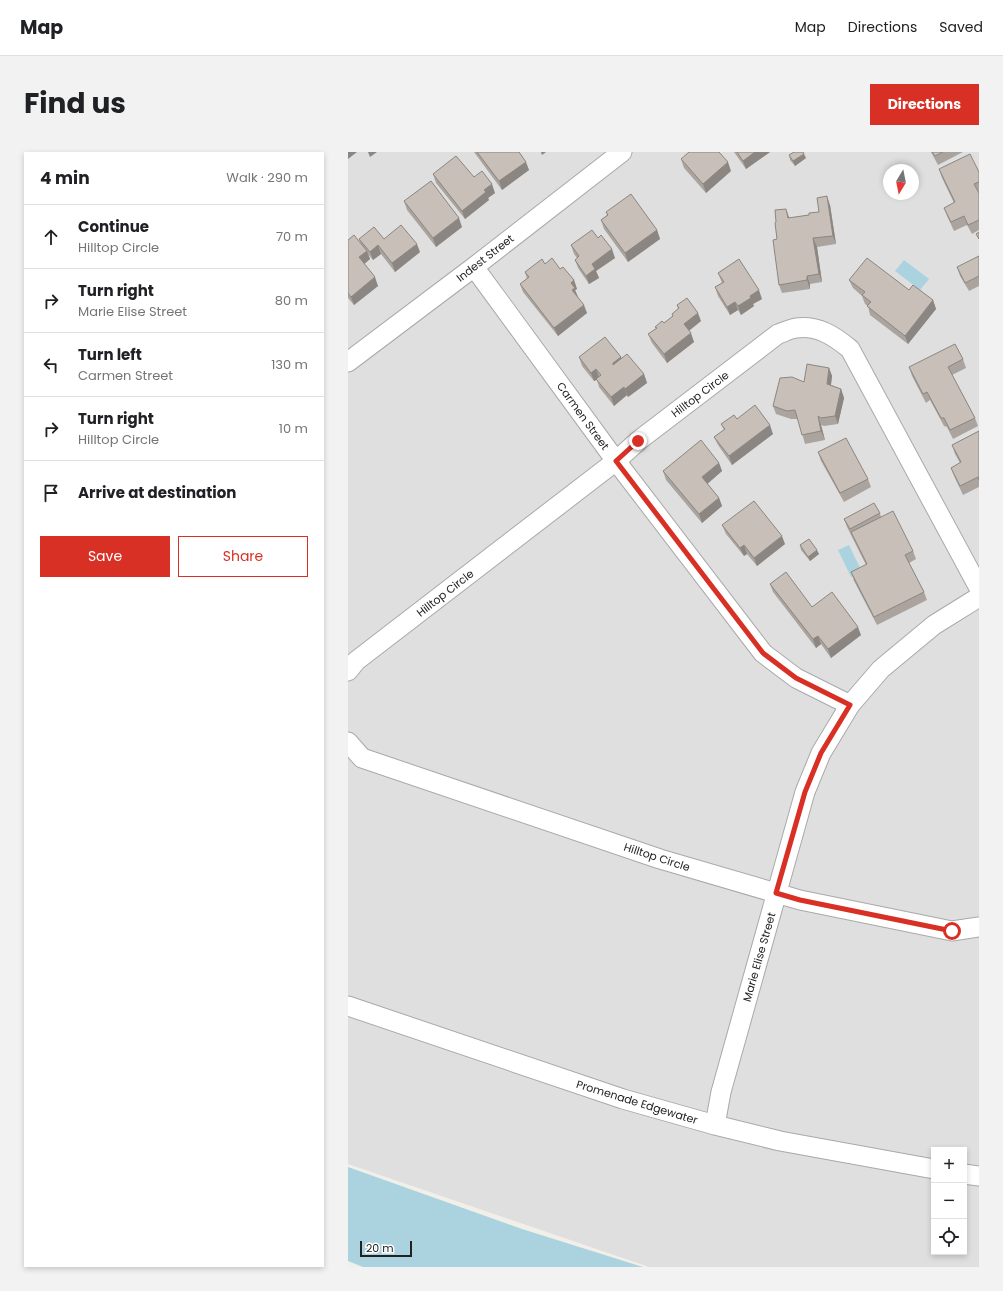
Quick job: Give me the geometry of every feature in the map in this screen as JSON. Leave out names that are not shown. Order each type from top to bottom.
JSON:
[{"type":"street","name":"Indest Street","points":[[348,362],[474,268],[622,152]]},
{"type":"street","name":"Carmen Street","points":[[474,268],[616,461],[763,653],[796,678],[850,705]]},
{"type":"street","name":"Hilltop Circle","points":[[348,671],[356,661],[778,334],[797,328],[816,329],[834,336],[850,349],[979,588]]},
{"type":"street","name":"Marie Elise Street","points":[[715,1125],[721,1092],[776,893],[805,792],[821,753],[850,705],[881,669],[934,625],[979,598]]},
{"type":"street","name":"Hilltop Circle","points":[[348,742],[362,758],[660,859],[800,900],[952,931],[979,927]]},
{"type":"street","name":"Promenade Edgewater","points":[[348,1006],[623,1099],[715,1125],[780,1141],[931,1168]]},
{"type":"street","points":[[967,1174],[979,1176]]},
{"type":"shaded area","points":[[348,152],[979,152],[979,1267],[649,1267],[348,1164]]},
{"type":"water","points":[[904,260],[929,279],[920,290],[895,271]]},
{"type":"water","points":[[849,545],[862,572],[851,577],[838,550]]},
{"type":"water","points":[[348,1167],[522,1229],[643,1267],[363,1267],[348,1261]]},
{"type":"building","points":[[477,152],[519,152],[526,162],[499,181]]},
{"type":"building","points":[[689,152],[719,152],[728,162],[703,184],[681,159]]},
{"type":"building","points":[[737,152],[755,152],[743,161]]},
{"type":"building","points":[[794,152],[803,152],[804,154],[793,161],[789,155]]},
{"type":"building","points":[[932,152],[943,152],[935,156]]},
{"type":"building","points":[[970,154],[979,172],[979,182],[974,184],[979,193],[979,220],[968,225],[964,216],[951,222],[944,208],[955,202],[939,169]]},
{"type":"building","points":[[456,156],[474,177],[482,171],[492,184],[484,190],[486,192],[462,211],[433,174]]},
{"type":"building","points":[[431,181],[459,218],[433,238],[404,201]]},
{"type":"building","points":[[631,194],[657,230],[625,253],[601,220],[608,215],[606,212]]},
{"type":"building","points":[[827,196],[833,236],[813,238],[819,274],[807,276],[807,280],[779,285],[773,240],[777,239],[775,210],[786,209],[788,218],[809,215],[809,213],[819,212],[817,198]]},
{"type":"building","points":[[401,225],[417,244],[392,263],[378,245],[370,252],[359,239],[374,227],[384,239]]},
{"type":"building","points":[[592,230],[598,238],[601,235],[612,249],[592,264],[595,269],[586,276],[575,260],[579,256],[571,245]]},
{"type":"building","points":[[979,232],[979,239],[976,234]]},
{"type":"building","points":[[354,235],[367,251],[359,257],[375,277],[351,297],[348,293],[348,240]]},
{"type":"building","points":[[979,256],[979,276],[965,283],[957,267]]},
{"type":"building","points":[[552,258],[560,269],[563,267],[574,280],[571,283],[575,288],[572,290],[584,305],[554,328],[520,284],[529,277],[525,272],[542,259],[545,264]]},
{"type":"building","points":[[867,258],[909,290],[913,285],[933,300],[905,336],[867,306],[871,302],[862,295],[865,292],[849,280]]},
{"type":"building","points":[[739,259],[759,290],[750,296],[751,298],[738,306],[735,302],[727,307],[715,287],[724,282],[718,273]]},
{"type":"building","points":[[687,298],[698,313],[684,324],[691,333],[664,354],[648,334],[657,328],[655,327],[662,321],[664,323],[673,316],[672,314],[679,308],[677,305]]},
{"type":"building","points":[[605,337],[621,357],[613,363],[613,365],[627,354],[644,374],[625,389],[624,387],[611,397],[596,379],[601,375],[596,369],[591,373],[579,357]]},
{"type":"building","points":[[955,344],[963,359],[948,367],[975,418],[950,430],[944,418],[941,418],[927,392],[923,394],[909,367]]},
{"type":"building","points":[[807,364],[829,368],[827,384],[841,389],[835,416],[821,418],[818,416],[821,431],[802,435],[795,410],[787,411],[773,406],[780,378],[792,377],[804,382]]},
{"type":"building","points":[[755,405],[770,425],[729,456],[714,437],[725,429],[721,424],[734,415],[737,419]]},
{"type":"building","points":[[979,431],[979,480],[978,477],[960,486],[951,468],[961,462],[952,445]]},
{"type":"building","points":[[846,438],[868,479],[840,493],[818,452]]},
{"type":"building","points":[[701,440],[719,463],[702,477],[719,498],[699,514],[663,471]]},
{"type":"building","points":[[754,501],[782,536],[754,558],[744,545],[740,548],[722,525]]},
{"type":"building","points":[[874,503],[880,513],[850,529],[844,519]]},
{"type":"building","points":[[893,511],[913,551],[905,555],[924,592],[874,617],[851,572],[867,564],[851,532]]},
{"type":"building","points":[[809,539],[817,550],[808,557],[800,545]]},
{"type":"building","points":[[786,572],[812,607],[832,592],[858,627],[828,649],[818,636],[813,639],[770,584]]},
{"type":"route","points":[[638,441],[616,461],[763,653],[796,678],[850,705],[821,753],[805,792],[776,893],[800,900],[952,931]]}]
